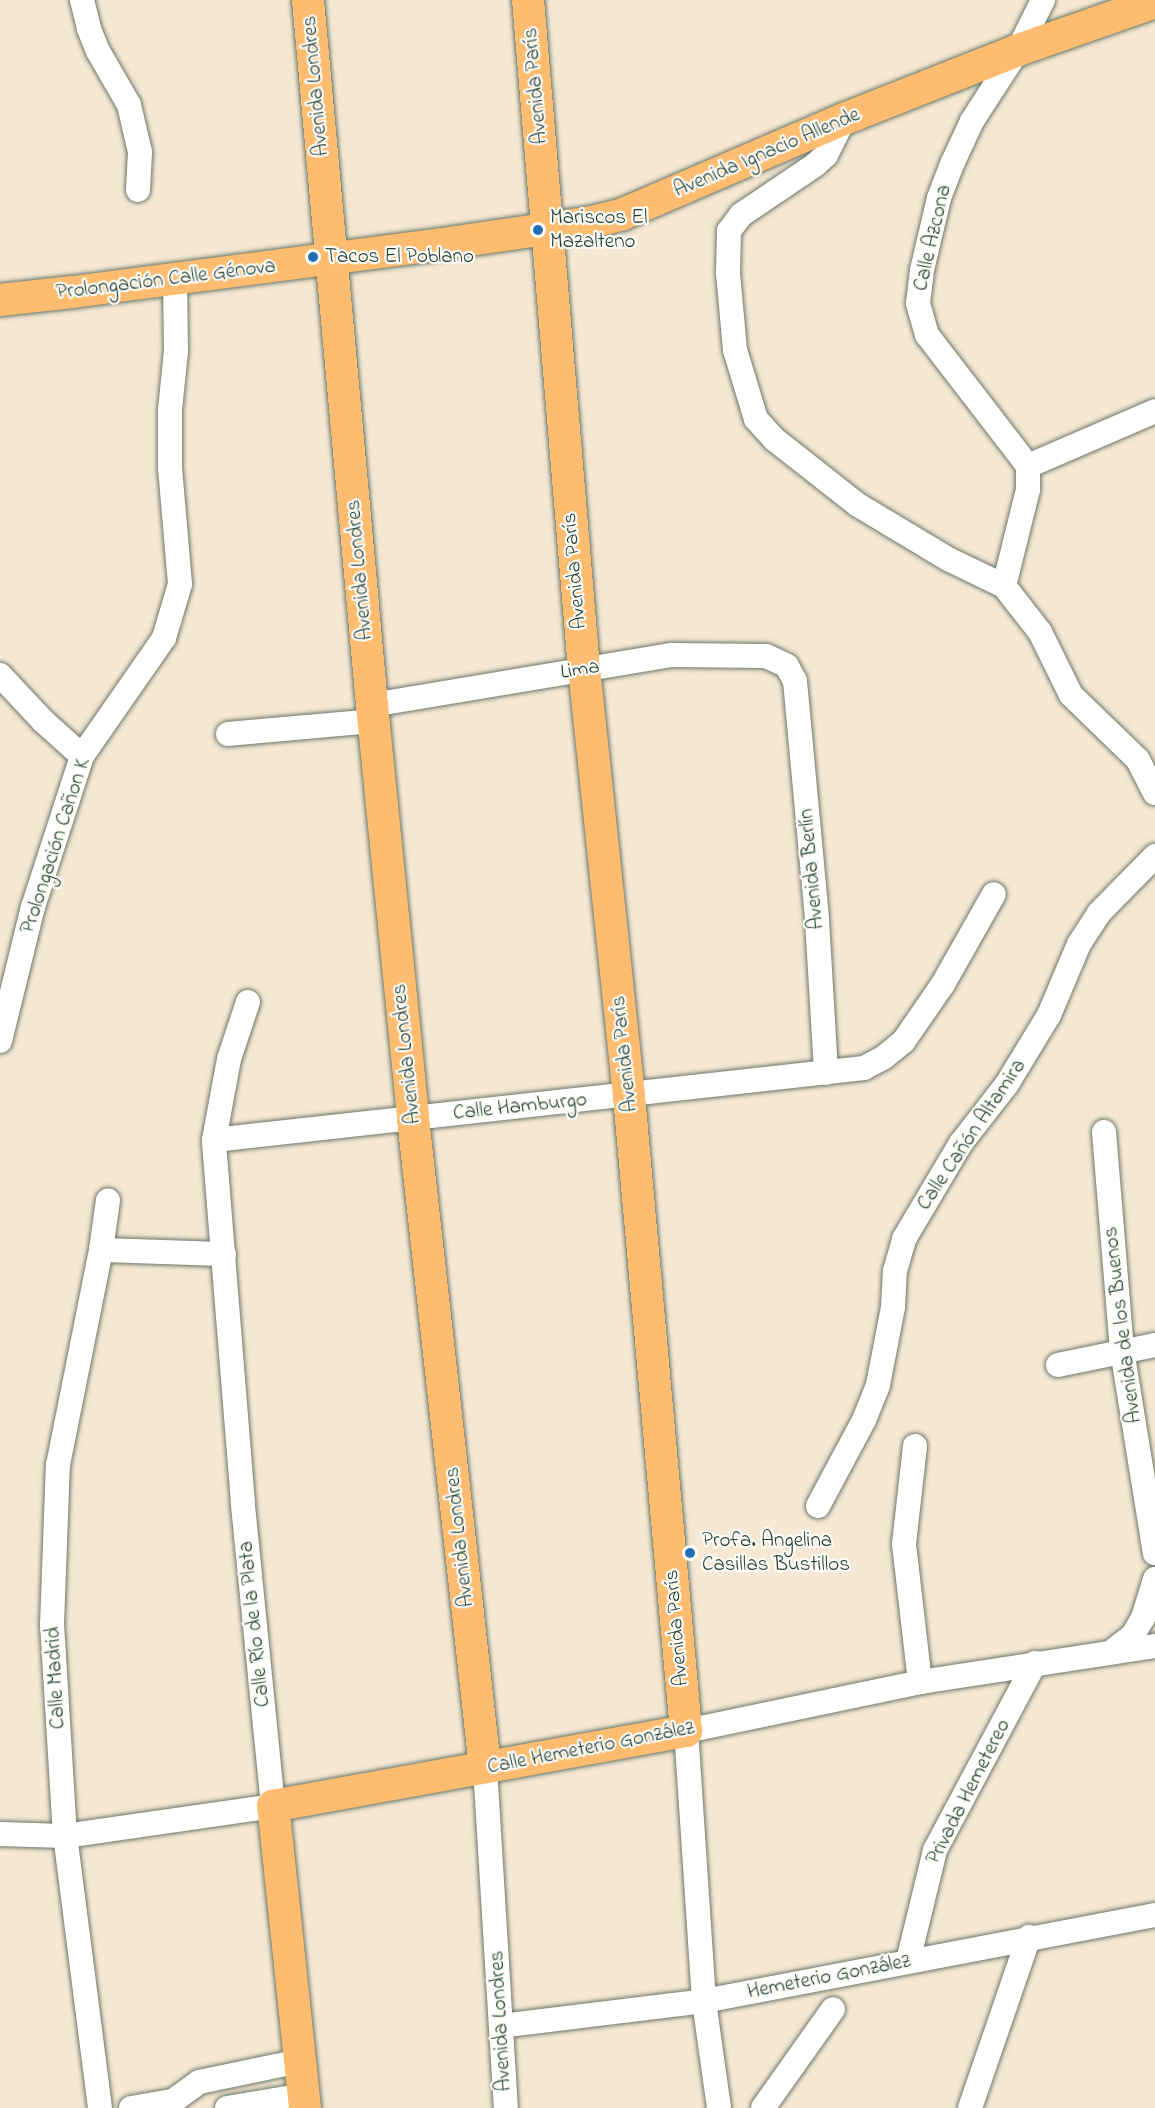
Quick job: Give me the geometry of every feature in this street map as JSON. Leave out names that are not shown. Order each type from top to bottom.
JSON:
[{"type":"main road","name":"Avenida Londres","points":[[308,0],[373,713],[413,1118],[485,1767]]},
{"type":"main road","name":"Avenida París","points":[[528,0],[549,228],[554,319],[584,669],[629,1096],[686,1731]]},
{"type":"main road","name":"Avenida Ignacio Allende","points":[[331,259],[549,228],[623,214],[844,119],[1018,50],[1155,2]]},
{"type":"main road","name":"Prolongación Calle Génova","points":[[0,300],[331,259]]},
{"type":"main road","name":"Calle Hemeterio González","points":[[273,1806],[686,1731]]},
{"type":"main road","name":"Calle Río de la Plata","points":[[273,1806],[304,2102]]},
{"type":"street","points":[[82,0],[88,29],[129,105],[140,152],[138,190]]},
{"type":"street","name":"Calle Azcona","points":[[1028,466],[927,335],[918,303],[922,270],[937,208],[953,162],[972,121],[1018,50],[1042,0]]},
{"type":"street","points":[[844,119],[826,155],[815,165],[741,215],[729,231],[728,273],[735,350],[756,419],[774,439],[858,505],[948,559],[1004,586],[1040,632],[1071,695],[1138,760],[1155,793]]},
{"type":"street","name":"Prolongación Cañon K","points":[[0,1041],[33,907],[82,756],[164,638],[180,584],[170,468],[170,410],[176,351],[175,279]]},
{"type":"street","points":[[1004,586],[1028,490],[1028,466],[1153,418]]},
{"type":"street","name":"Lima","points":[[228,734],[373,713],[584,669],[672,655],[766,656],[787,666]]},
{"type":"street","name":"Avenida Berlín","points":[[787,666],[795,681],[817,920],[826,1073]]},
{"type":"street","points":[[0,675],[43,721],[82,756]]},
{"type":"street","name":"Calle Cañón Altamira","points":[[818,1506],[864,1420],[878,1385],[893,1307],[895,1270],[904,1239],[961,1143],[1007,1084],[1049,1015],[1078,944],[1099,913],[1155,856]]},
{"type":"street","name":"Calle Hamburgo","points":[[214,1140],[629,1096],[864,1068],[883,1058],[903,1042],[944,984],[994,894]]},
{"type":"street","name":"Calle Río de la Plata","points":[[248,1002],[230,1059],[214,1140],[243,1503],[273,1806]]},
{"type":"street","name":"Avenida de los Buenos","points":[[1104,1132],[1122,1350],[1155,1553]]},
{"type":"street","name":"Calle Madrid","points":[[100,2108],[66,1836],[52,1624],[58,1465],[101,1250],[108,1200]]},
{"type":"street","points":[[101,1250],[224,1254]]},
{"type":"street","points":[[1058,1365],[1155,1345]]},
{"type":"street","points":[[915,1446],[904,1544],[920,1682]]},
{"type":"street","points":[[1114,1650],[1133,1635],[1143,1618],[1155,1579]]},
{"type":"street","points":[[1114,1650],[1155,1646]]},
{"type":"street","name":"Calle Hemeterio González","points":[[686,1731],[920,1682],[1114,1650]]},
{"type":"street","name":"Privada Hemetereo","points":[[908,1961],[935,1851],[1035,1663]]},
{"type":"street","name":"Avenida París","points":[[686,1731],[704,2001],[719,2108]]},
{"type":"street","name":"Avenida Londres","points":[[485,1767],[506,2108]]},
{"type":"street","name":"Calle Hemeterio González","points":[[0,1834],[66,1836],[273,1806]]},
{"type":"street","name":"Hemeterio González","points":[[501,2026],[704,2001],[1029,1937],[1155,1915]]},
{"type":"street","points":[[970,2108],[1029,1937]]},
{"type":"street","points":[[763,2108],[833,2009]]},
{"type":"street","points":[[131,2108],[180,2104],[199,2082],[300,2061]]},
{"type":"street","points":[[227,2108],[304,2102]]},
{"type":"place","name":"Mariscos El Mazalteno","points":[[538,230]]},
{"type":"place","name":"Tacos El Poblano","points":[[313,257]]},
{"type":"place","name":"Profa. Angelina Casillas Bustillos","points":[[690,1553]]}]
